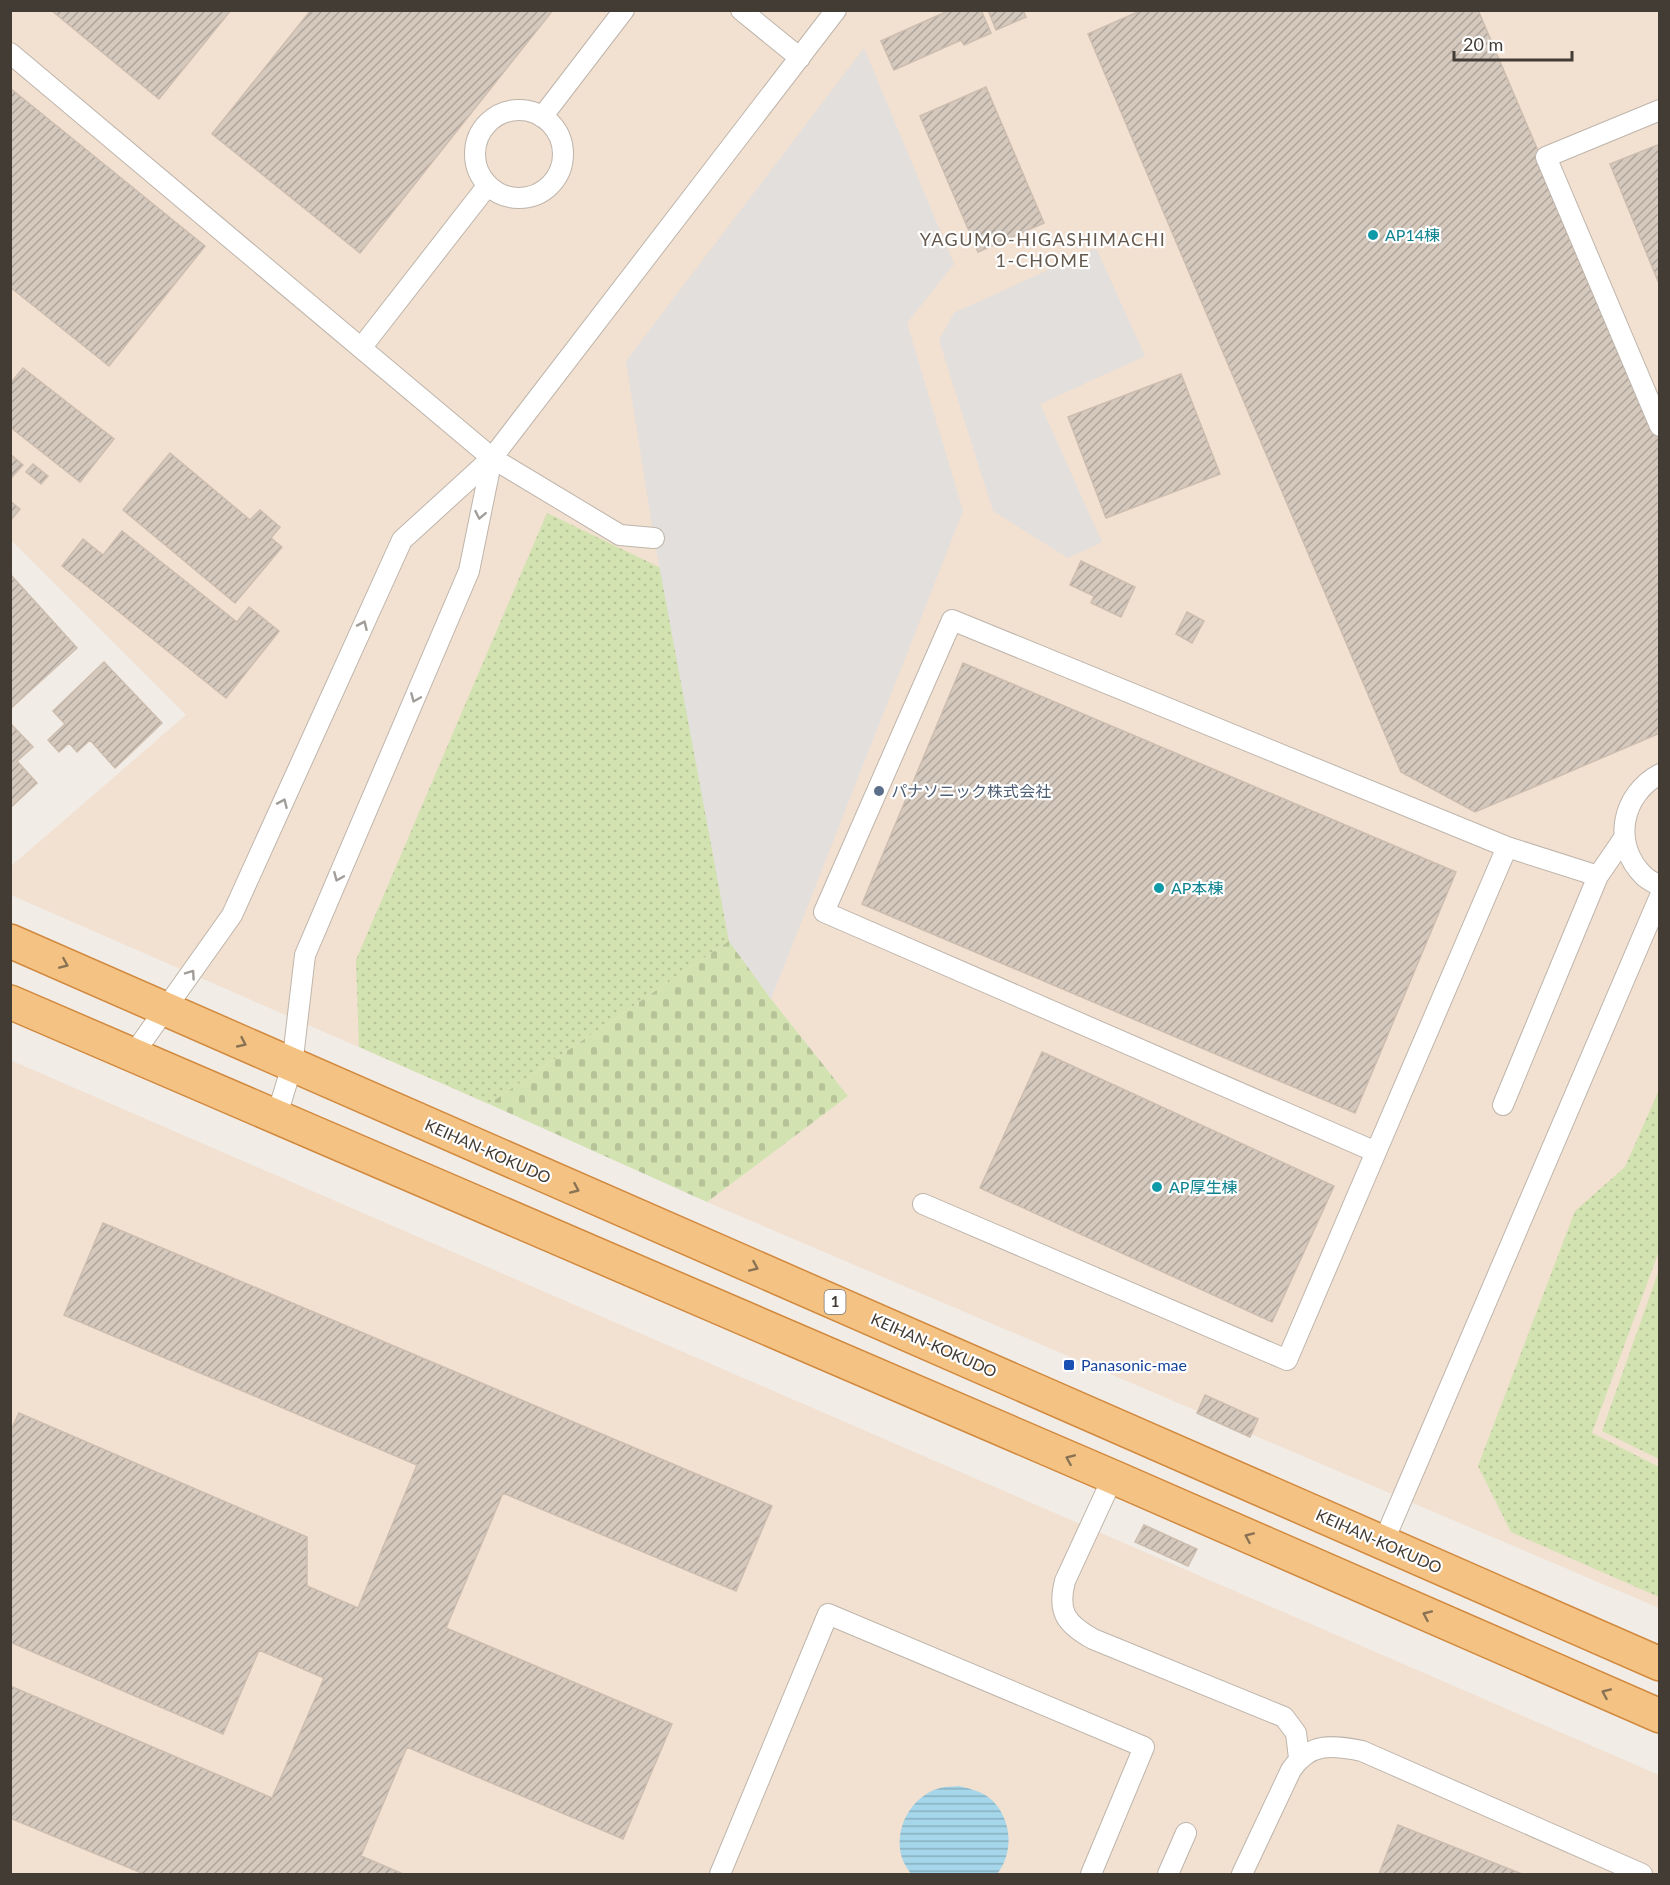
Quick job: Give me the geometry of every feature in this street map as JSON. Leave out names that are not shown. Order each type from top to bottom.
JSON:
[{"type":"highway","name":"KEIHAN-KOKUDO","points":[[10,941],[1659,1664]]},
{"type":"highway","points":[[10,1002],[1659,1716]]},
{"type":"lane","points":[[542,117],[624,10]]},
{"type":"lane","points":[[741,10],[800,58]]},
{"type":"lane","points":[[132,1056],[232,915],[402,540],[492,458],[837,12]]},
{"type":"lane","points":[[10,54],[492,458],[620,536],[654,538]]},
{"type":"lane","points":[[515,110],[529,111],[542,117],[554,126],[562,146],[561,168],[554,181],[543,191],[529,197],[514,198],[501,194],[488,185],[480,174],[476,160],[476,146],[480,133],[489,122],[501,114],[515,110]]},
{"type":"lane","points":[[1659,110],[1546,157],[1659,426]]},
{"type":"lane","points":[[361,348],[488,185]]},
{"type":"lane","points":[[276,1118],[292,1066],[305,954],[469,571],[492,458]]},
{"type":"lane","points":[[1376,1152],[824,912],[952,620],[1507,848],[1598,876]]},
{"type":"lane","points":[[1659,774],[1649,779],[1634,795],[1626,815],[1624,838],[1631,858],[1644,876],[1659,886]]},
{"type":"lane","points":[[1503,1105],[1598,876],[1624,838]]},
{"type":"lane","points":[[923,1204],[1287,1360],[1507,848]]},
{"type":"lane","points":[[1383,1543],[1659,896]]},
{"type":"lane","points":[[1113,1478],[1065,1581],[1061,1598],[1064,1616],[1078,1631],[1093,1639],[1284,1717],[1296,1733],[1299,1758]]},
{"type":"lane","points":[[720,1875],[828,1614],[1144,1747],[1091,1875]]},
{"type":"lane","points":[[1242,1875],[1291,1770],[1299,1758],[1315,1749],[1339,1746],[1362,1750],[1642,1875]]},
{"type":"lane","points":[[1168,1875],[1186,1833]]},
{"type":"shaded area","name":"パナソニック株式会社","points":[[11,11],[1659,11],[1659,1608],[707,1202],[848,1096],[771,999],[729,941],[489,1104],[11,895],[10,867],[186,715],[11,540]]},
{"type":"shaded area","points":[[864,48],[954,264],[907,323],[963,511],[771,999],[729,941],[654,538],[626,361]]},
{"type":"shaded area","points":[[1096,248],[1145,356],[1040,404],[1102,542],[1068,558],[993,511],[939,340],[954,313]]},
{"type":"shaded area","points":[[10,1060],[1659,1775],[1659,1874],[11,1874]]},
{"type":"green space","points":[[547,513],[661,568],[729,941],[489,1104],[359,1047],[356,960]]},
{"type":"green space","points":[[729,941],[771,999],[848,1096],[707,1202],[489,1104]]},
{"type":"green space","points":[[1659,1090],[1659,1251],[1592,1433],[1659,1467],[1659,1597],[1511,1532],[1478,1466],[1575,1211],[1625,1167]]},
{"type":"green space","points":[[1659,1270],[1659,1459],[1602,1431]]},
{"type":"water","points":[[959,1786],[986,1795],[993,1801],[1004,1818],[1008,1847],[1002,1866],[997,1874],[911,1874],[903,1860],[900,1847],[902,1825],[907,1815],[921,1798],[930,1792],[942,1787]]},
{"type":"building","points":[[51,10],[231,10],[159,99]]},
{"type":"building","points":[[311,10],[553,10],[360,253],[212,134]]},
{"type":"building","points":[[950,10],[981,10],[991,33],[964,45],[961,40],[894,70],[881,41]]},
{"type":"building","points":[[988,10],[1023,10],[1026,17],[996,30]]},
{"type":"building","name":"AP14棟","points":[[1142,10],[1478,10],[1660,437],[1660,733],[1475,812],[1401,772],[1088,34]]},
{"type":"building","points":[[986,87],[1044,223],[978,252],[920,116]]},
{"type":"building","points":[[10,88],[205,246],[109,366],[10,287]]},
{"type":"building","points":[[1660,144],[1660,286],[1610,164]]},
{"type":"building","points":[[23,368],[114,439],[80,482],[10,427],[10,384]]},
{"type":"building","points":[[1181,374],[1220,474],[1106,518],[1068,417]]},
{"type":"building","points":[[170,453],[250,520],[260,510],[280,527],[271,538],[282,547],[235,603],[123,510]]},
{"type":"building","points":[[10,454],[23,465],[10,479]]},
{"type":"building","points":[[33,464],[48,476],[41,484],[26,472]]},
{"type":"building","points":[[10,501],[20,509],[10,521]]},
{"type":"building","points":[[122,531],[237,622],[249,607],[279,631],[226,698],[62,566],[83,539],[103,555]]},
{"type":"building","points":[[1081,561],[1135,587],[1121,617],[1091,603],[1094,596],[1070,585]]},
{"type":"building","points":[[10,574],[77,648],[10,709]]},
{"type":"building","points":[[1187,612],[1204,621],[1192,643],[1176,634]]},
{"type":"building","points":[[104,662],[162,723],[115,768],[90,740],[77,752],[69,743],[59,752],[48,740],[65,724],[53,711]]},
{"type":"building","name":"AP本棟","points":[[963,663],[1456,872],[1355,1113],[862,904]]},
{"type":"building","points":[[10,723],[33,747],[17,761],[37,783],[10,808]]},
{"type":"building","name":"AP厚生棟","points":[[1042,1052],[1334,1186],[1272,1322],[980,1188]]},
{"type":"building","points":[[103,1223],[772,1506],[736,1591],[503,1493],[446,1628],[672,1724],[623,1839],[407,1747],[361,1856],[403,1874],[144,1874],[10,1818],[10,1686],[272,1798],[324,1678],[259,1650],[223,1734],[10,1642],[10,1432],[19,1413],[307,1537],[307,1586],[358,1608],[417,1465],[64,1315]]},
{"type":"building","points":[[1205,1395],[1258,1419],[1250,1437],[1197,1413]]},
{"type":"building","points":[[1144,1525],[1197,1549],[1188,1566],[1135,1542]]},
{"type":"building","points":[[1398,1825],[1522,1874],[1379,1874]]},
{"type":"place","name":"AP14棟","points":[[1373,235]]},
{"type":"place","name":"パナソニック株式会社","points":[[879,791]]},
{"type":"place","name":"AP本棟","points":[[1159,888]]},
{"type":"place","name":"AP厚生棟","points":[[1157,1187]]},
{"type":"place","name":"Panasonic-mae","points":[[1069,1365]]},
{"type":"district","name":"YAGUMO-HIGASHIMACHI 1-CHOME","points":[[1043,250]]}]
